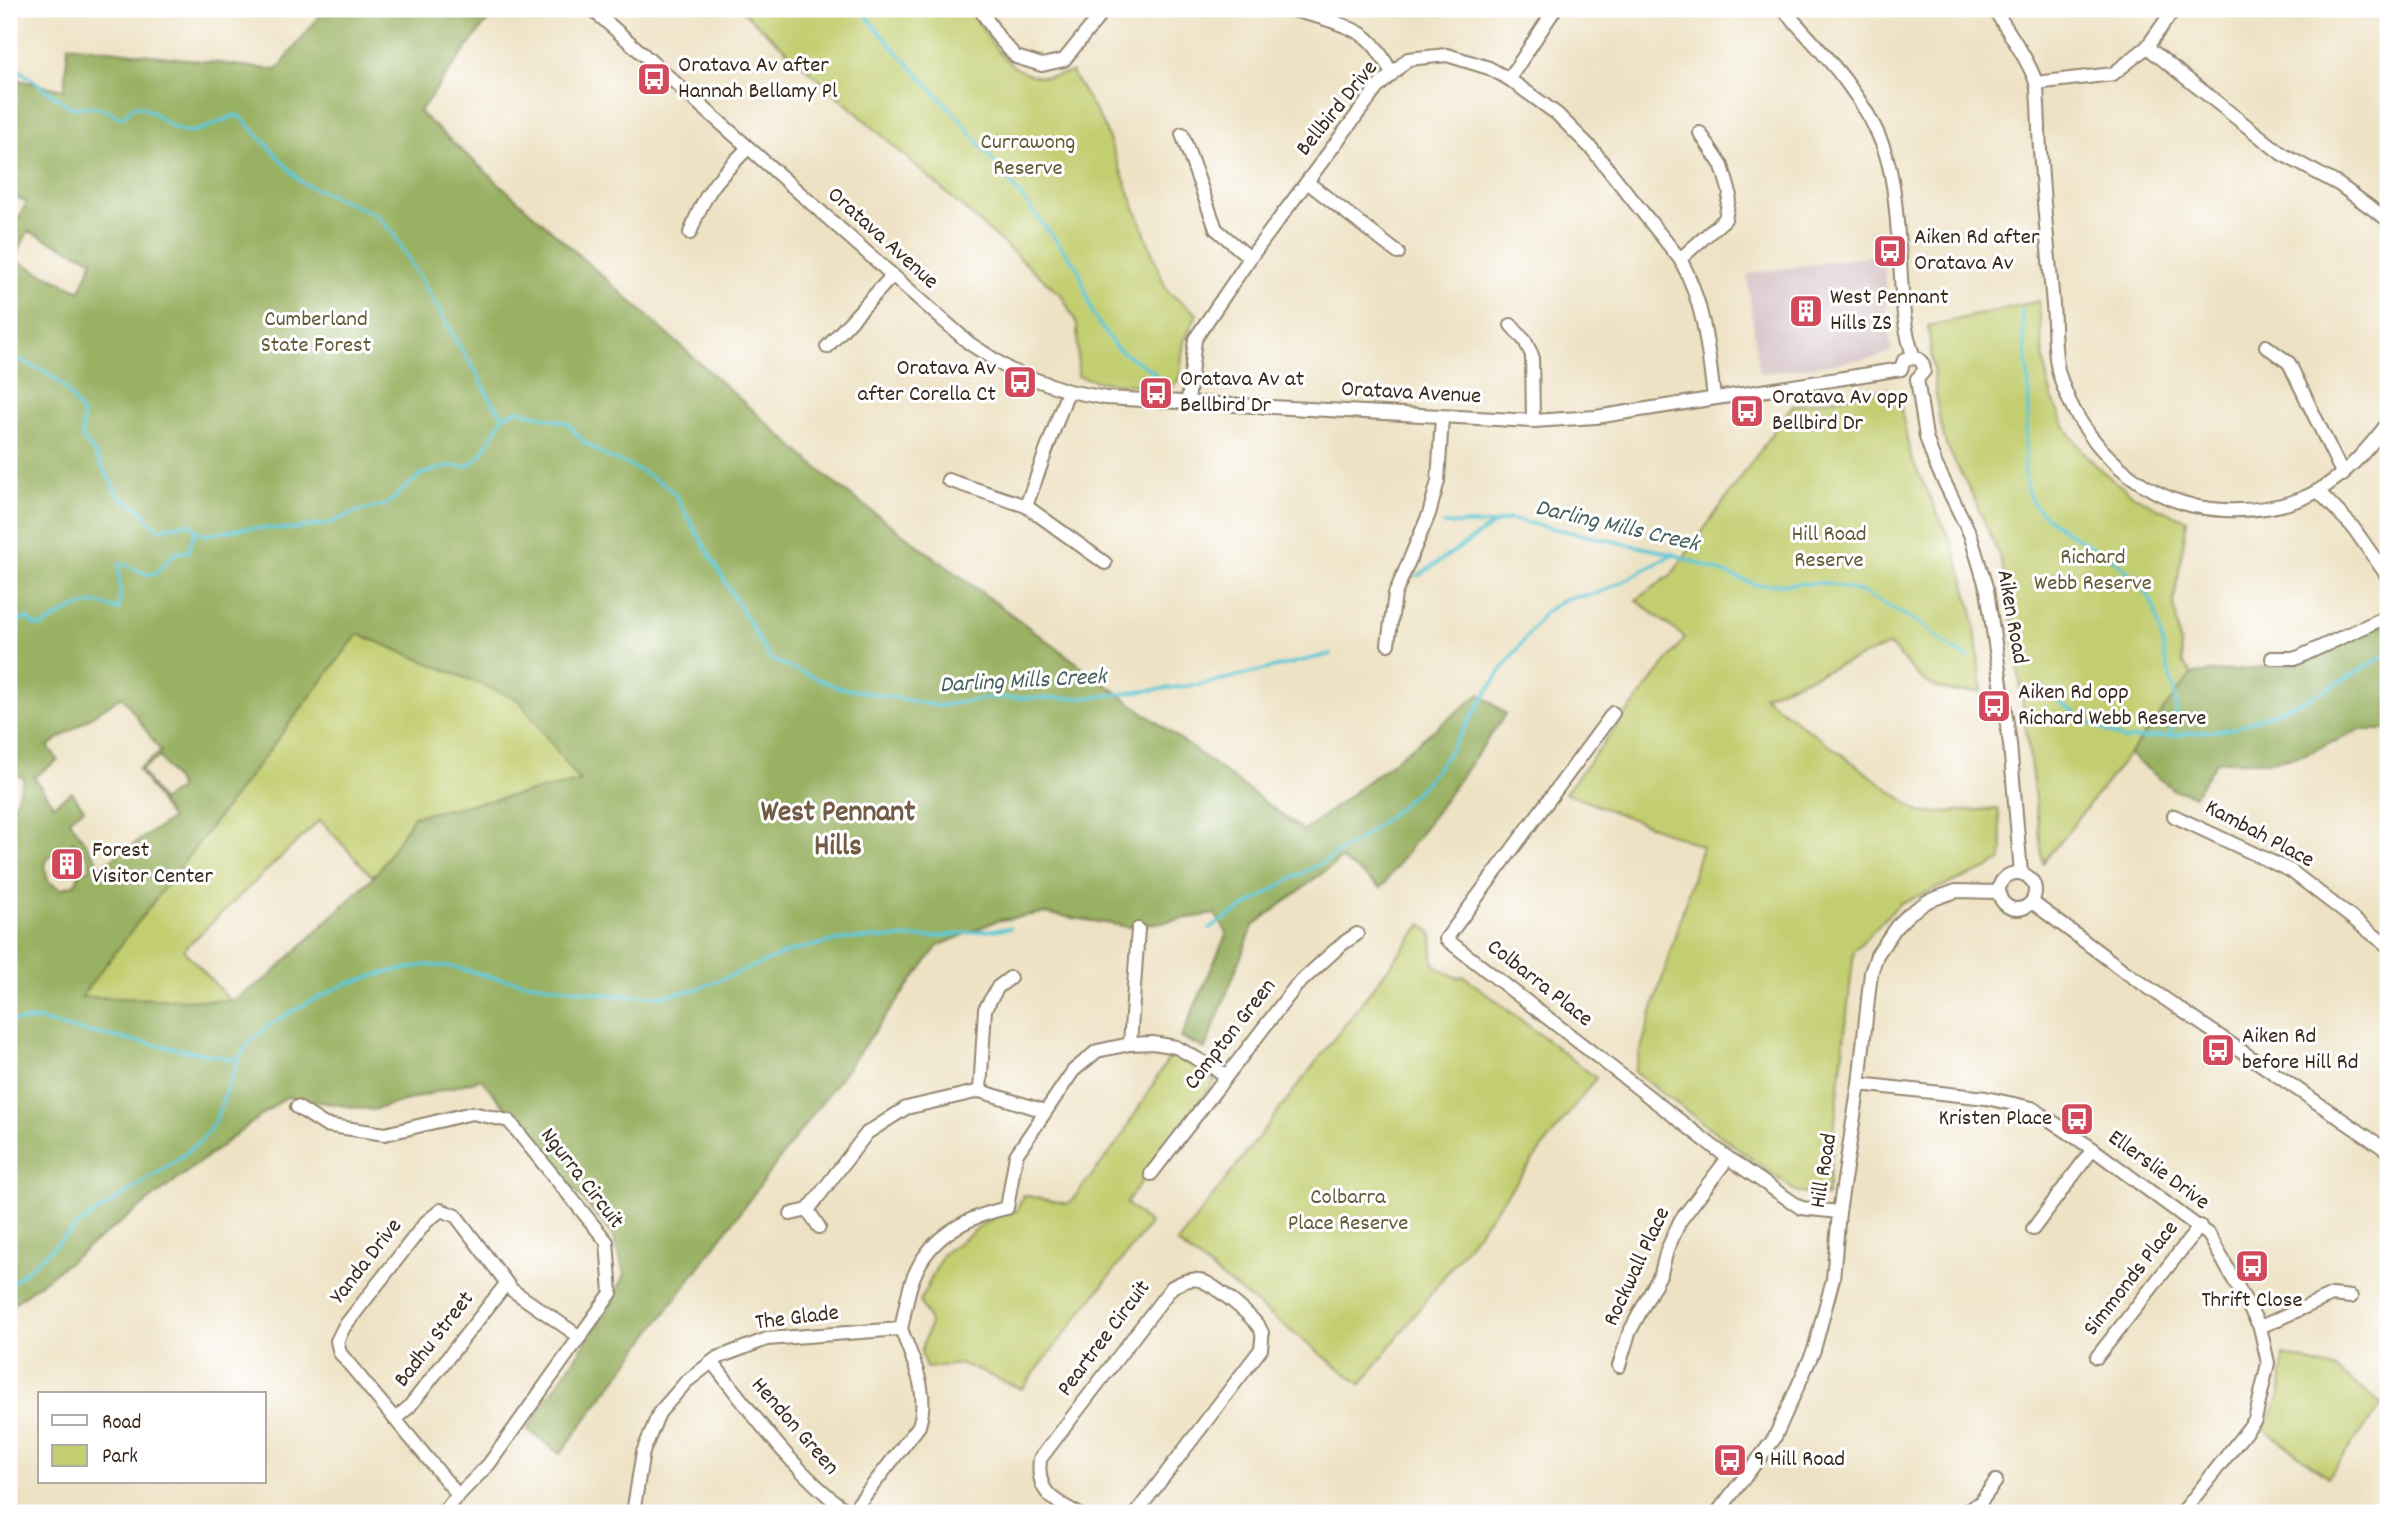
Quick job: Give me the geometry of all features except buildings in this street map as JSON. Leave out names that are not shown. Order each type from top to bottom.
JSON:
[{"type":"street","name":"Oratava Avenue","points":[[592,9],[947,325],[1010,370],[1068,391],[1120,399],[1533,421],[1596,417],[1901,369]]},
{"type":"street","points":[[980,9],[999,38],[1016,57],[1042,65],[1064,60],[1105,9]]},
{"type":"street","points":[[1287,9],[1320,17],[1363,35],[1379,52],[1392,74]]},
{"type":"street","points":[[1509,79],[1555,9]]},
{"type":"street","points":[[1783,9],[1839,73],[1869,116],[1883,146],[1895,200],[1904,306],[1909,343],[1914,357]]},
{"type":"street","points":[[1994,9],[2036,83],[2059,372],[2071,404],[2088,435],[2115,464],[2146,487],[2182,504],[2219,510],[2259,511],[2290,503],[2318,491],[2343,475],[2388,423]]},
{"type":"street","points":[[2036,83],[2113,74],[2147,47],[2174,9]]},
{"type":"street","points":[[2147,47],[2282,154],[2338,184],[2388,220]]},
{"type":"street","name":"Bellbird Drive","points":[[1188,401],[1195,339],[1250,258],[1377,88],[1408,59],[1447,55],[1489,68],[1557,114],[1592,149],[1680,258],[1691,278],[1700,304],[1714,398]]},
{"type":"street","points":[[1680,258],[1725,219],[1730,193],[1722,166],[1700,133]]},
{"type":"street","points":[[1182,134],[1216,229],[1250,258]]},
{"type":"street","points":[[690,233],[700,203],[710,188],[748,148]]},
{"type":"street","points":[[1307,183],[1398,253]]},
{"type":"street","points":[[827,347],[892,276]]},
{"type":"street","points":[[1511,325],[1525,341],[1532,355],[1533,421]]},
{"type":"street","points":[[2266,346],[2289,363],[2343,475]]},
{"type":"street","points":[[1914,357],[1921,360],[1924,367],[1917,379],[1906,378],[1901,369],[1904,360],[1914,357]]},
{"type":"street","name":"Aiken Road","points":[[1917,379],[1926,437],[1935,463],[1970,534],[1987,590],[2010,744],[2021,873]]},
{"type":"street","points":[[1026,506],[1068,391]]},
{"type":"street","points":[[1388,644],[1395,594],[1429,514],[1438,481],[1442,417]]},
{"type":"street","points":[[948,480],[1026,506],[1105,563]]},
{"type":"street","points":[[2318,491],[2352,526],[2388,577]]},
{"type":"street","points":[[2272,659],[2297,657],[2388,616]]},
{"type":"street","name":"Colbarra Place","points":[[1613,713],[1446,939],[1728,1158],[1801,1208],[1839,1212]]},
{"type":"street","name":"Kambah Place","points":[[2174,816],[2291,871],[2388,946]]},
{"type":"street","points":[[2021,873],[2027,875],[2035,886],[2036,894],[2032,902],[2023,908],[2010,908],[2001,899],[1999,892],[2004,878],[2009,874],[2021,873]]},
{"type":"street","name":"Hill Road","points":[[1717,1513],[1774,1439],[1814,1350],[1833,1279],[1839,1212],[1859,1084],[1871,974],[1886,939],[1909,914],[1928,901],[1956,891],[1999,892]]},
{"type":"street","points":[[2032,902],[2124,971],[2388,1151]]},
{"type":"street","points":[[1130,1044],[1138,929]]},
{"type":"street","name":"Compton Green","points":[[1151,1174],[1296,986],[1342,944],[1357,934]]},
{"type":"street","points":[[980,1091],[985,1009],[998,987],[1010,978]]},
{"type":"street","points":[[850,1513],[919,1426],[924,1412],[923,1388],[901,1329],[913,1277],[932,1244],[962,1222],[1007,1208],[1016,1155],[1073,1071],[1097,1051],[1130,1044],[1153,1043],[1176,1047],[1226,1075]]},
{"type":"street","name":"Ellerslie Drive","points":[[1859,1084],[1986,1098],[2032,1108],[2093,1149],[2209,1235],[2260,1327],[2268,1363],[2255,1420],[2182,1513]]},
{"type":"street","points":[[790,1214],[808,1210],[867,1133],[906,1108],[980,1091],[1045,1111]]},
{"type":"street","name":"Ngurra Circuit","points":[[298,1107],[325,1125],[385,1134],[472,1113],[509,1121],[607,1242],[611,1293],[489,1464],[441,1513]]},
{"type":"street","points":[[2033,1229],[2093,1149]]},
{"type":"street","name":"Rockwall Place","points":[[1619,1366],[1629,1333],[1661,1273],[1667,1250],[1680,1222],[1728,1158]]},
{"type":"street","name":"Yanda Drive","points":[[458,1495],[340,1353],[337,1340],[344,1327],[426,1222],[441,1210],[456,1216],[512,1290],[580,1337]]},
{"type":"street","points":[[808,1210],[819,1227]]},
{"type":"street","name":"Simmonds Place","points":[[2097,1357],[2200,1226]]},
{"type":"street","name":"Peartree Circuit","points":[[1077,1513],[1051,1498],[1042,1487],[1038,1474],[1040,1459],[1172,1287],[1191,1279],[1202,1280],[1258,1325],[1263,1335],[1261,1349],[1136,1513]]},
{"type":"street","name":"Badhu Street","points":[[395,1419],[409,1407],[506,1284]]},
{"type":"street","points":[[2260,1327],[2332,1295],[2351,1297]]},
{"type":"street","name":"The Glade","points":[[633,1513],[643,1452],[659,1413],[685,1382],[717,1358],[767,1339],[901,1329]]},
{"type":"street","name":"Hendon Green","points":[[712,1362],[792,1462],[822,1493],[850,1513]]},
{"type":"street","points":[[1963,1513],[1980,1503],[1996,1481]]},
{"type":"shaded area","points":[[1884,254],[1891,352],[1878,357],[1759,374],[1747,274]]},
{"type":"green space","name":"Cumberland State Forest","points":[[325,9],[496,9],[419,112],[834,483],[1304,831],[1480,694],[1506,714],[1381,888],[1341,859],[1253,926],[1205,1049],[1181,1038],[1227,933],[1215,914],[1129,927],[1043,913],[996,921],[938,946],[560,1454],[527,1429],[610,1306],[625,1274],[612,1234],[481,1079],[373,1110],[286,1097],[9,1307],[9,840],[10,816],[24,778],[9,772],[9,279],[13,271],[9,268],[9,232],[27,202],[9,194],[9,78],[64,90],[68,45],[277,70]],"holes":[[[28,231],[93,260],[80,291],[14,260]],[[358,634],[519,700],[580,782],[414,816],[377,873],[269,977],[231,1001],[81,997]],[[122,696],[161,752],[138,769],[171,819],[101,866],[69,819],[84,809],[72,792],[53,805],[34,777],[58,760],[48,746]],[[160,757],[180,788],[161,801],[141,770]],[[73,841],[89,858],[90,870],[81,871],[75,884],[61,889],[49,882],[45,869],[47,860],[68,852]]]},
{"type":"green space","name":"Currawong Reserve","points":[[740,9],[969,9],[1009,63],[1021,71],[1035,76],[1051,77],[1071,72],[1103,124],[1167,291],[1197,314],[1184,342],[1179,379],[1171,388],[1101,382],[1078,376],[1077,324],[1062,296]]},
{"type":"green space","name":"Richard Webb Reserve","points":[[2039,301],[2043,355],[2049,387],[2069,433],[2084,453],[2121,486],[2142,500],[2187,520],[2174,603],[2183,664],[2192,674],[2043,863],[2008,588],[1999,555],[1973,496],[1946,445],[1939,419],[1928,326]]},
{"type":"green space","name":"Hill Road Reserve","points":[[1886,389],[1899,398],[1910,455],[1954,548],[1974,619],[1982,691],[1951,691],[1929,683],[1919,677],[1890,645],[1763,696],[1921,813],[1998,809],[2003,849],[2001,860],[1989,868],[1900,903],[1854,951],[1827,1196],[1798,1193],[1634,1072],[1702,846],[1565,793],[1685,638],[1636,600],[1672,574],[1792,406]]},
{"type":"green space","points":[[2388,622],[2388,730],[2361,730],[2303,755],[2271,761],[2217,761],[2194,796],[2175,791],[2129,754],[2192,674],[2296,664]]},
{"type":"green space","points":[[358,634],[520,700],[580,782],[414,816],[377,873],[371,875],[320,820],[183,950],[231,1001],[80,997]]},
{"type":"green space","name":"Colbarra Place Reserve","points":[[1422,924],[1432,933],[1433,962],[1441,970],[1458,978],[1464,976],[1596,1078],[1361,1385],[1177,1243]]},
{"type":"green space","points":[[1172,1053],[1215,1081],[1126,1203],[1150,1224],[1022,1389],[962,1364],[926,1368],[921,1352],[930,1323],[920,1301],[943,1254],[995,1216],[1017,1211],[1023,1195],[1069,1204],[1118,1142]]},
{"type":"green space","points":[[2283,1355],[2337,1370],[2382,1404],[2328,1477],[2264,1429],[2281,1394]]},
{"type":"waterway","points":[[860,9],[958,117],[1078,268],[1093,315],[1116,348],[1154,372],[1159,382]]},
{"type":"waterway","points":[[9,63],[72,108],[102,108],[117,117],[125,116],[133,106],[140,107],[183,131],[204,129],[237,115],[302,183],[375,214],[393,233],[491,400],[504,416]]},
{"type":"waterway","points":[[2022,310],[2029,395],[2024,463],[2027,489],[2033,503],[2041,512],[2065,531],[2130,573],[2149,597],[2157,619],[2175,696],[2174,723],[2170,735]]},
{"type":"waterway","points":[[9,355],[48,373],[65,388],[83,415],[82,439],[93,451],[119,496],[142,510],[154,526],[160,529],[190,523],[197,531]]},
{"type":"waterway","name":"Darling Mills Creek","points":[[504,416],[518,410],[567,423],[584,442],[606,456],[662,483],[674,493],[770,659],[837,687],[938,706],[988,698],[1085,698],[1204,684],[1331,654]]},
{"type":"waterway","points":[[9,632],[21,620],[28,618],[34,625],[41,627],[70,611],[93,603],[118,610],[121,563],[146,574],[155,574],[176,552],[188,552],[197,531],[205,535],[245,528],[292,529],[327,524],[359,511],[386,505],[420,475],[445,467],[468,466],[481,455],[504,416]]},
{"type":"waterway","name":"Darling Mills Creek","points":[[1418,576],[1494,524],[1509,519],[1673,554],[1757,585],[1825,583],[1862,592],[1919,623],[1949,647],[1969,658]]},
{"type":"waterway","points":[[1444,524],[1494,524]]},
{"type":"waterway","points":[[1210,928],[1359,840],[1423,785],[1445,758],[1501,671],[1545,612],[1565,599],[1598,593],[1673,554]]},
{"type":"waterway","name":"Darling Mills Creek","points":[[2041,688],[2086,721],[2125,740],[2233,729],[2319,694],[2388,654]]},
{"type":"waterway","points":[[9,1286],[78,1225],[174,1162],[202,1140],[215,1121],[238,1060],[248,1043],[270,1025],[346,984],[427,965],[455,967],[491,977],[611,995],[662,996],[697,989],[792,951],[825,943],[847,939],[932,937],[1010,928]]},
{"type":"waterway","points":[[9,1010],[12,1021],[41,1020],[66,1028],[238,1060]]},
{"type":"place","name":"Oratava Av after Hannah Bellamy Pl","points":[[654,79]]},
{"type":"place","name":"Aiken Rd after Oratava Av","points":[[1890,251]]},
{"type":"place","name":"West Pennant Hills ZS","points":[[1806,311]]},
{"type":"place","name":"Oratava Av after Corella Ct","points":[[1020,382]]},
{"type":"place","name":"Oratava Av at Bellbird Dr","points":[[1156,393]]},
{"type":"place","name":"Oratava Av opp Bellbird Dr","points":[[1747,411]]},
{"type":"place","name":"Aiken Rd opp Richard Webb Reserve","points":[[1994,706]]},
{"type":"place","name":"Forest Visitor Center","points":[[67,864]]},
{"type":"place","name":"Aiken Rd before Hill Rd","points":[[2218,1050]]},
{"type":"place","name":"Kristen Place","points":[[2077,1119]]},
{"type":"place","name":"Thrift Close","points":[[2252,1266]]},
{"type":"place","name":"9 Hill Road","points":[[1730,1460]]},
{"type":"district","name":"West Pennant Hills","points":[[838,831]]}]
